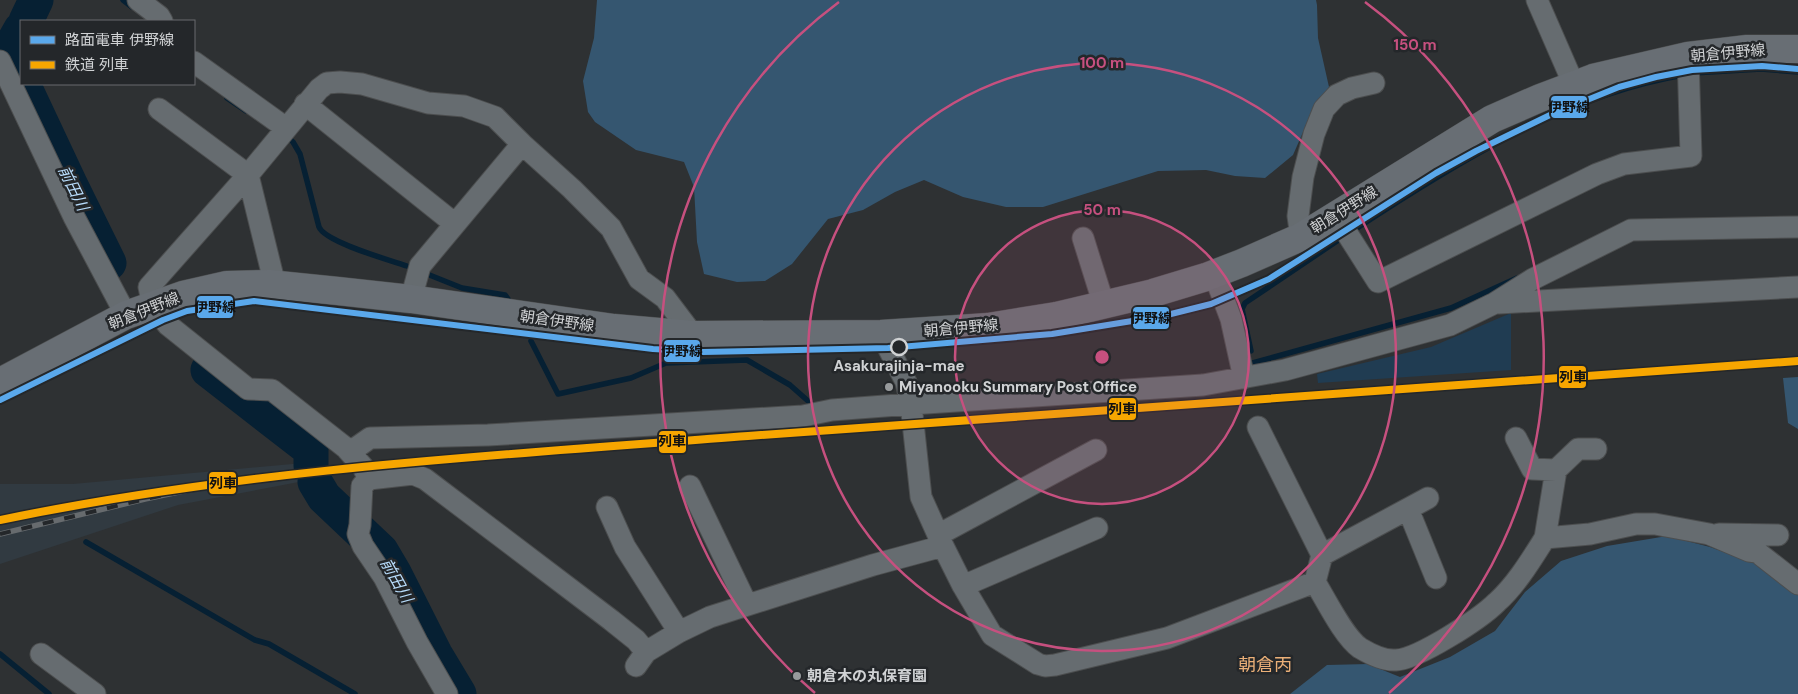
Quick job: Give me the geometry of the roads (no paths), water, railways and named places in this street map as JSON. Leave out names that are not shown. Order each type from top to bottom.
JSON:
[{"type":"main road","name":"朝倉伊野線","points":[[0,382],[126,315],[183,295],[227,285],[275,285],[411,299],[614,328],[693,335],[880,334],[988,326],[1056,316],[1153,292],[1214,274],[1301,237],[1492,119],[1593,78],[1688,56],[1747,49],[1798,48]]},
{"type":"street","points":[[138,0],[161,20]]},
{"type":"street","points":[[1536,0],[1574,85]]},
{"type":"street","points":[[1336,216],[1378,282],[1597,174],[1624,164],[1691,156],[1688,56]]},
{"type":"street","points":[[0,61],[74,217],[126,315]]},
{"type":"street","points":[[195,63],[286,128]]},
{"type":"street","points":[[1301,237],[1298,216],[1303,177],[1314,134],[1324,109],[1338,95],[1352,88],[1374,82]]},
{"type":"street","points":[[369,478],[363,467],[350,452],[272,390],[248,389],[168,325],[153,306],[149,287],[248,175],[304,104],[327,83],[362,84],[428,103],[464,106],[495,117],[611,228],[639,279],[665,298],[693,335]]},
{"type":"street","points":[[304,104],[455,224]]},
{"type":"street","points":[[159,109],[248,175],[275,285]]},
{"type":"street","points":[[411,299],[420,266],[522,144]]},
{"type":"street","points":[[350,452],[370,438],[488,435],[803,416],[832,410],[911,410],[1202,385],[1304,366],[1450,325],[1495,303],[1533,279],[1631,230],[1798,227]]},
{"type":"street","points":[[1083,238],[1104,305]]},
{"type":"street","points":[[1214,274],[1231,319],[1244,378]]},
{"type":"street","points":[[1495,303],[1798,287]]},
{"type":"street","points":[[880,334],[906,382],[921,497],[963,586],[992,635],[1038,664],[1055,666],[1075,659],[1167,638],[1315,582]]},
{"type":"street","points":[[1258,427],[1322,554],[1315,582],[1358,647],[1382,659],[1395,661],[1428,648],[1477,619],[1498,602],[1522,572],[1545,538],[1556,470],[1578,450],[1596,449]]},
{"type":"street","points":[[1516,438],[1532,470],[1556,470]]},
{"type":"street","points":[[447,694],[417,642],[384,577],[363,546],[359,530],[362,486],[369,478],[412,474],[426,479],[636,640],[641,659],[679,632],[710,617],[873,565],[941,540],[1096,450]]},
{"type":"street","points":[[690,486],[747,605]]},
{"type":"street","points":[[1322,554],[1428,498]]},
{"type":"street","points":[[607,507],[625,546],[679,632]]},
{"type":"street","points":[[1408,509],[1436,578]]},
{"type":"street","points":[[1545,538],[1590,534],[1636,524],[1655,524],[1709,534],[1778,535]]},
{"type":"street","points":[[963,586],[1097,528]]},
{"type":"street","points":[[1709,534],[1749,551],[1756,552],[1798,584]]},
{"type":"street","points":[[41,654],[95,694]]},
{"type":"waterway","name":"前田川","points":[[26,20],[36,0]]},
{"type":"waterway","points":[[123,0],[132,7]]},
{"type":"waterway","name":"前田川","points":[[20,31],[9,50],[20,78]]},
{"type":"waterway","points":[[1693,73],[1761,69],[1798,72]]},
{"type":"waterway","points":[[1351,232],[1428,182],[1510,136],[1552,116],[1595,99],[1639,85],[1684,75]]},
{"type":"waterway","name":"前田川","points":[[23,85],[109,263]]},
{"type":"waterway","points":[[227,98],[246,111]]},
{"type":"waterway","points":[[285,135],[293,142],[300,154],[319,227],[324,233],[358,250],[407,266]]},
{"type":"waterway","points":[[1251,351],[1242,309],[1245,303],[1343,237]]},
{"type":"waterway","points":[[427,274],[462,288],[505,295],[508,299]]},
{"type":"waterway","points":[[1249,364],[1451,308],[1517,278]]},
{"type":"waterway","points":[[531,341],[558,394],[631,378],[666,363],[747,360],[790,385],[816,408]]},
{"type":"waterway","name":"前田川","points":[[208,370],[311,450],[311,466]]},
{"type":"waterway","name":"前田川","points":[[315,482],[324,497],[381,551],[435,654],[459,694]]},
{"type":"waterway","points":[[86,542],[255,640],[269,644],[355,694]]},
{"type":"waterway","points":[[0,654],[49,694]]},
{"type":"railway","points":[[0,534],[145,499],[222,483]]},
{"type":"tram line","name":"伊野線","points":[[0,400],[163,320],[187,311],[254,301],[653,349],[703,352],[888,348],[1052,334],[1163,316],[1211,304],[1269,279],[1436,173],[1476,151],[1550,115],[1619,87],[1692,70],[1762,66],[1798,69]]},
{"type":"rail line","name":"列車","points":[[0,520],[186,488],[279,476],[466,457],[1798,361]]},
{"type":"place","name":"Asakurajinja-mae","points":[[899,347]]},
{"type":"place","name":"Miyanooku Summary Post Office","points":[[889,387]]},
{"type":"place","name":"朝倉木の丸保育園","points":[[797,676]]},
{"type":"district","name":"朝倉丙","points":[[1265,665]]}]
